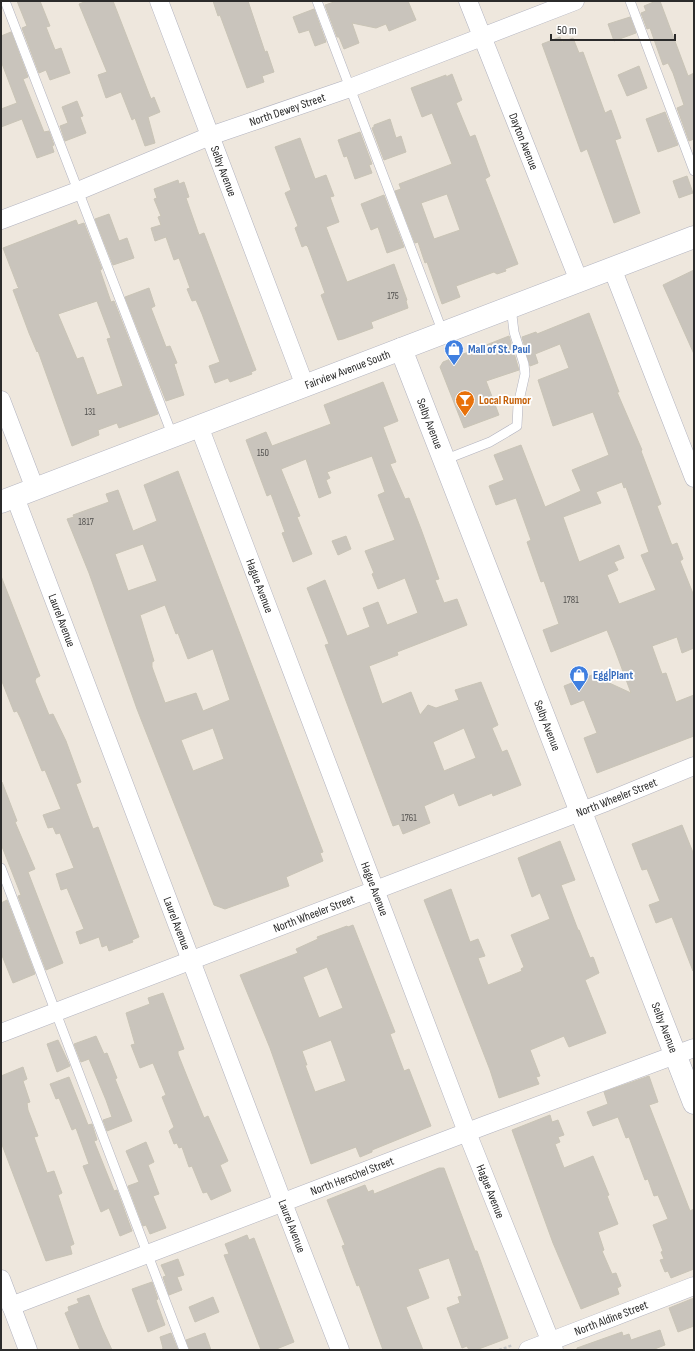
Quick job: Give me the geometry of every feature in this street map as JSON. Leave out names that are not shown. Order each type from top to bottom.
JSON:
[{"type":"street","name":"Selby Avenue","points":[[159,1],[305,386]]},
{"type":"street","name":"Dayton Avenue","points":[[468,1],[579,281]]},
{"type":"street","name":"North Dewey Street","points":[[1,220],[78,191],[210,136],[350,88],[575,1]]},
{"type":"street","name":"Fairview Avenue South","points":[[17,496],[694,237]]},
{"type":"street","points":[[612,268],[694,478]]},
{"type":"street","name":"Selby Avenue","points":[[401,349],[581,812],[685,1051],[694,1103]]},
{"type":"street","name":"Laurel Avenue","points":[[1,400],[17,496],[282,1203],[340,1350]]},
{"type":"street","name":"Hague Avenue","points":[[199,426],[467,1132],[552,1345]]},
{"type":"street","name":"North Wheeler Street","points":[[1,1033],[581,812],[694,766]]},
{"type":"street","name":"North Herschel Street","points":[[11,1306],[467,1132],[685,1051]]},
{"type":"street","points":[[1,1280],[28,1350]]},
{"type":"street","name":"North Aldine Street","points":[[528,1350],[552,1345],[694,1286]]},
{"type":"lane","points":[[4,1],[173,437]]},
{"type":"lane","points":[[317,1],[443,333]]},
{"type":"lane","points":[[630,1],[694,171]]},
{"type":"lane","points":[[444,460],[490,442],[517,426],[518,405],[524,374],[524,364],[514,332],[511,307]]},
{"type":"lane","points":[[1,868],[184,1350]]},
{"type":"building","points":[[17,1],[40,1],[50,26],[46,27],[55,50],[61,48],[70,73],[50,80],[46,70],[39,73],[22,28],[27,26]]},
{"type":"building","points":[[87,1],[113,1],[151,99],[154,97],[160,112],[148,117],[155,143],[145,146],[135,118],[132,120],[121,92],[106,98],[98,75],[107,72],[79,4]]},
{"type":"building","points":[[213,1],[248,1],[265,52],[267,51],[274,72],[262,76],[264,82],[247,88],[220,15],[218,16]]},
{"type":"building","points":[[337,1],[408,1],[416,20],[389,31],[386,24],[376,28],[352,23],[359,43],[344,49],[339,37],[337,37],[325,5]]},
{"type":"building","points":[[660,1],[688,76],[694,73],[694,139],[689,141],[677,108],[684,105],[673,73],[668,63],[663,65],[650,28],[647,29],[641,13],[646,11],[644,6]]},
{"type":"building","points":[[314,9],[326,42],[315,46],[309,30],[299,33],[293,17]]},
{"type":"building","points":[[630,17],[636,33],[614,41],[608,24]]},
{"type":"building","points":[[11,32],[28,77],[23,79],[44,132],[49,131],[54,145],[52,146],[54,152],[37,158],[22,119],[1,127],[1,109],[17,103],[1,61],[1,36]]},
{"type":"building","points":[[560,37],[562,42],[573,38],[579,53],[583,52],[605,113],[611,110],[621,138],[615,140],[640,213],[614,223],[587,149],[581,152],[542,44]]},
{"type":"building","points":[[639,66],[647,88],[627,96],[618,75]]},
{"type":"building","points":[[452,74],[462,100],[456,103],[470,137],[475,135],[490,176],[485,179],[518,264],[505,269],[506,271],[497,274],[494,272],[456,286],[460,297],[442,304],[427,262],[425,263],[418,242],[415,243],[395,191],[401,189],[399,184],[452,164],[432,113],[422,117],[411,88],[446,75],[446,77]],"holes":[[[447,194],[460,230],[434,239],[421,203]]]},
{"type":"building","points":[[77,101],[83,116],[80,117],[86,133],[65,141],[60,126],[68,123],[62,107]]},
{"type":"building","points":[[665,112],[678,145],[658,152],[646,119]]},
{"type":"building","points":[[390,119],[396,138],[401,136],[406,152],[384,160],[372,128],[374,125]]},
{"type":"building","points":[[360,132],[372,164],[369,165],[372,173],[355,179],[347,156],[344,157],[338,140]]},
{"type":"building","points":[[300,138],[315,179],[326,175],[334,196],[330,197],[339,222],[326,227],[347,282],[394,264],[407,300],[408,308],[371,322],[373,328],[343,339],[338,340],[321,295],[325,293],[308,247],[306,245],[302,247],[295,228],[298,226],[285,193],[291,190],[275,147]]},
{"type":"building","points":[[687,176],[693,193],[679,198],[673,181]]},
{"type":"building","points":[[178,180],[179,184],[184,182],[189,197],[186,198],[199,235],[204,233],[256,370],[251,372],[252,374],[230,382],[228,378],[215,383],[209,366],[220,362],[196,300],[192,301],[187,289],[190,288],[179,258],[174,260],[166,237],[155,241],[151,228],[161,225],[158,217],[161,216],[154,199],[157,198],[154,189]]},
{"type":"building","points":[[384,195],[404,247],[387,253],[378,227],[371,230],[361,204]]},
{"type":"building","points":[[109,214],[119,241],[127,238],[134,258],[113,265],[95,219]]},
{"type":"building","points":[[76,220],[78,225],[84,223],[102,269],[100,270],[111,302],[114,301],[158,414],[119,428],[117,423],[98,430],[99,435],[72,446],[38,351],[37,352],[29,333],[13,290],[19,288],[3,248]],"holes":[[[97,301],[111,338],[107,339],[123,386],[97,395],[83,357],[77,359],[58,314]]]},
{"type":"building","points":[[694,270],[694,354],[663,285]]},
{"type":"building","points":[[149,288],[155,306],[151,308],[166,347],[170,346],[177,363],[174,364],[184,395],[166,401],[125,297]]},
{"type":"building","points":[[589,313],[619,392],[617,392],[642,450],[641,451],[661,504],[657,506],[672,545],[677,543],[683,559],[680,561],[694,596],[694,648],[682,653],[677,637],[652,646],[662,674],[666,673],[676,702],[694,695],[694,736],[597,773],[584,738],[597,733],[584,700],[571,705],[564,686],[592,675],[631,693],[615,650],[607,630],[551,652],[543,630],[559,624],[544,581],[541,582],[527,542],[531,540],[516,498],[496,505],[489,486],[504,480],[494,455],[521,445],[545,507],[581,491],[572,470],[609,455],[593,412],[553,426],[538,380],[569,368],[560,344],[535,354],[538,363],[530,366],[522,337],[536,332],[537,334]],"holes":[[[622,482],[624,488],[626,487],[649,552],[641,555],[656,590],[619,604],[607,575],[618,570],[614,562],[624,558],[619,545],[579,562],[563,517],[601,503],[596,492]]]},
{"type":"building","points":[[509,336],[519,370],[486,381],[499,415],[464,428],[440,367],[443,362]]},
{"type":"building","points":[[383,382],[398,421],[383,427],[396,462],[390,464],[405,499],[409,498],[439,579],[435,580],[444,603],[457,599],[467,625],[397,652],[398,655],[369,666],[382,704],[411,692],[420,715],[428,705],[436,708],[459,700],[455,690],[481,682],[498,725],[492,728],[502,752],[507,750],[521,785],[493,796],[492,793],[459,806],[454,793],[424,806],[430,823],[403,834],[399,824],[393,826],[325,645],[329,644],[307,588],[325,580],[347,636],[370,627],[363,608],[378,602],[387,625],[418,613],[405,578],[378,589],[372,574],[374,573],[365,551],[395,540],[378,495],[385,492],[372,456],[327,472],[330,478],[326,480],[331,493],[319,498],[306,459],[281,469],[300,516],[297,517],[312,554],[293,562],[282,533],[285,532],[271,494],[267,496],[246,440],[266,432],[272,446],[331,424],[324,405]],"holes":[[[464,728],[476,758],[444,771],[433,742]]]},
{"type":"building","points":[[178,471],[323,852],[320,853],[323,861],[286,877],[289,886],[225,909],[214,905],[137,709],[89,573],[67,519],[74,517],[73,515],[109,502],[106,494],[118,490],[133,531],[157,521],[144,485]],"holes":[[[143,544],[157,581],[128,591],[115,554]],[[165,605],[176,634],[178,633],[188,659],[213,649],[230,700],[203,711],[196,693],[165,703],[152,667],[152,662],[154,661],[140,615]],[[213,728],[224,759],[193,771],[181,740]]]},
{"type":"building","points":[[346,536],[351,549],[338,555],[332,541]]},
{"type":"building","points":[[1,576],[40,676],[36,678],[35,681],[49,715],[53,714],[66,741],[81,782],[76,784],[93,829],[98,827],[139,937],[132,940],[133,942],[109,951],[107,945],[102,947],[99,937],[80,944],[76,932],[84,929],[67,888],[61,890],[56,874],[74,868],[60,833],[56,834],[53,827],[48,828],[43,815],[61,809],[45,770],[42,771],[21,719],[17,711],[14,712],[1,679]]},
{"type":"building","points":[[1,782],[17,821],[15,822],[35,869],[28,872],[63,963],[46,970],[18,896],[21,895],[1,844]]},
{"type":"building","points":[[682,825],[694,855],[693,971],[672,917],[656,923],[649,905],[660,901],[647,869],[642,870],[632,844]]},
{"type":"building","points":[[560,841],[575,880],[561,885],[590,958],[593,957],[599,973],[585,980],[606,1033],[569,1047],[564,1036],[530,1050],[540,1076],[536,1077],[539,1084],[499,1098],[490,1070],[424,900],[451,889],[470,942],[478,939],[485,956],[478,958],[488,985],[522,971],[521,969],[524,967],[511,935],[550,919],[540,893],[532,897],[518,858]]},
{"type":"building","points":[[7,900],[35,974],[13,983],[1,953],[1,903]]},
{"type":"building","points":[[353,925],[395,1032],[390,1034],[404,1071],[409,1069],[431,1126],[372,1150],[372,1152],[360,1157],[356,1147],[311,1164],[270,1048],[240,975],[298,953],[296,949],[318,939],[317,937],[347,926]],"holes":[[[327,967],[343,1008],[319,1018],[303,977]],[[331,1040],[346,1081],[315,1092],[305,1065],[307,1065],[302,1051]]]},
{"type":"building","points":[[163,993],[184,1049],[178,1051],[178,1054],[204,1118],[208,1116],[228,1161],[220,1165],[231,1191],[211,1200],[207,1192],[203,1193],[192,1166],[189,1167],[182,1147],[179,1148],[177,1143],[174,1144],[169,1131],[174,1127],[162,1097],[166,1095],[153,1063],[140,1068],[131,1045],[135,1044],[126,1013],[150,1004],[148,998]]},
{"type":"building","points":[[96,1036],[104,1054],[107,1053],[117,1078],[115,1079],[132,1121],[107,1131],[103,1120],[112,1117],[106,1100],[89,1059],[81,1062],[74,1044]]},
{"type":"building","points":[[58,1040],[70,1066],[57,1072],[47,1044]]},
{"type":"building","points":[[23,1067],[27,1079],[23,1081],[30,1102],[27,1103],[28,1110],[38,1136],[34,1137],[47,1173],[54,1171],[62,1193],[58,1195],[74,1244],[70,1246],[72,1254],[46,1261],[1,1142],[1,1076]]},
{"type":"building","points":[[649,1076],[658,1102],[649,1105],[690,1211],[694,1209],[694,1269],[671,1278],[668,1271],[665,1272],[660,1260],[664,1259],[661,1252],[663,1251],[653,1225],[668,1219],[658,1195],[654,1196],[648,1179],[645,1180],[629,1137],[626,1138],[618,1117],[593,1126],[587,1112],[608,1104],[604,1092]]},
{"type":"building","points":[[69,1077],[88,1125],[92,1124],[97,1140],[94,1141],[114,1191],[117,1190],[132,1231],[120,1236],[109,1208],[101,1212],[83,1166],[89,1164],[76,1128],[72,1130],[59,1098],[56,1099],[50,1084]]},
{"type":"building","points":[[550,1115],[552,1122],[558,1120],[564,1135],[558,1137],[560,1142],[555,1144],[564,1168],[593,1156],[609,1195],[607,1196],[618,1224],[598,1232],[604,1250],[602,1251],[612,1274],[616,1273],[621,1286],[617,1288],[619,1294],[581,1309],[553,1243],[512,1130]]},
{"type":"building","points":[[146,1142],[154,1162],[148,1165],[159,1194],[153,1196],[166,1228],[150,1234],[146,1225],[143,1226],[128,1186],[139,1182],[126,1151]]},
{"type":"building","points":[[439,1168],[444,1168],[475,1251],[477,1251],[508,1338],[476,1350],[469,1350],[467,1346],[462,1348],[447,1308],[460,1303],[458,1297],[462,1296],[449,1258],[418,1269],[429,1298],[406,1307],[423,1350],[383,1350],[359,1285],[357,1286],[349,1265],[342,1246],[345,1245],[327,1200],[365,1185],[368,1192],[373,1190],[374,1194]]},
{"type":"building","points":[[247,1235],[249,1240],[254,1238],[294,1342],[274,1350],[261,1350],[224,1255],[229,1254],[225,1244]]},
{"type":"building","points":[[178,1259],[184,1275],[177,1277],[182,1290],[169,1295],[163,1277],[166,1276],[161,1265]]},
{"type":"building","points":[[152,1282],[158,1299],[156,1300],[165,1325],[148,1332],[132,1289]]},
{"type":"building","points":[[89,1295],[112,1350],[80,1350],[65,1313],[69,1311],[68,1307],[79,1303],[77,1299]]},
{"type":"building","points":[[213,1297],[219,1312],[195,1322],[189,1307]]},
{"type":"building","points":[[694,1298],[694,1326],[678,1332],[669,1308]]},
{"type":"building","points":[[660,1330],[665,1345],[652,1350],[577,1350],[577,1348],[622,1332],[623,1336],[629,1334],[631,1340]]},
{"type":"building","points":[[171,1333],[178,1350],[162,1350],[163,1348],[160,1337]]},
{"type":"building","points":[[205,1333],[211,1350],[190,1350],[186,1340]]},
{"type":"place","name":"Mall of St. Paul","points":[[454,366]]},
{"type":"place","name":"Local Rumor","points":[[465,417]]},
{"type":"place","name":"Egg|Plant","points":[[579,692]]}]
